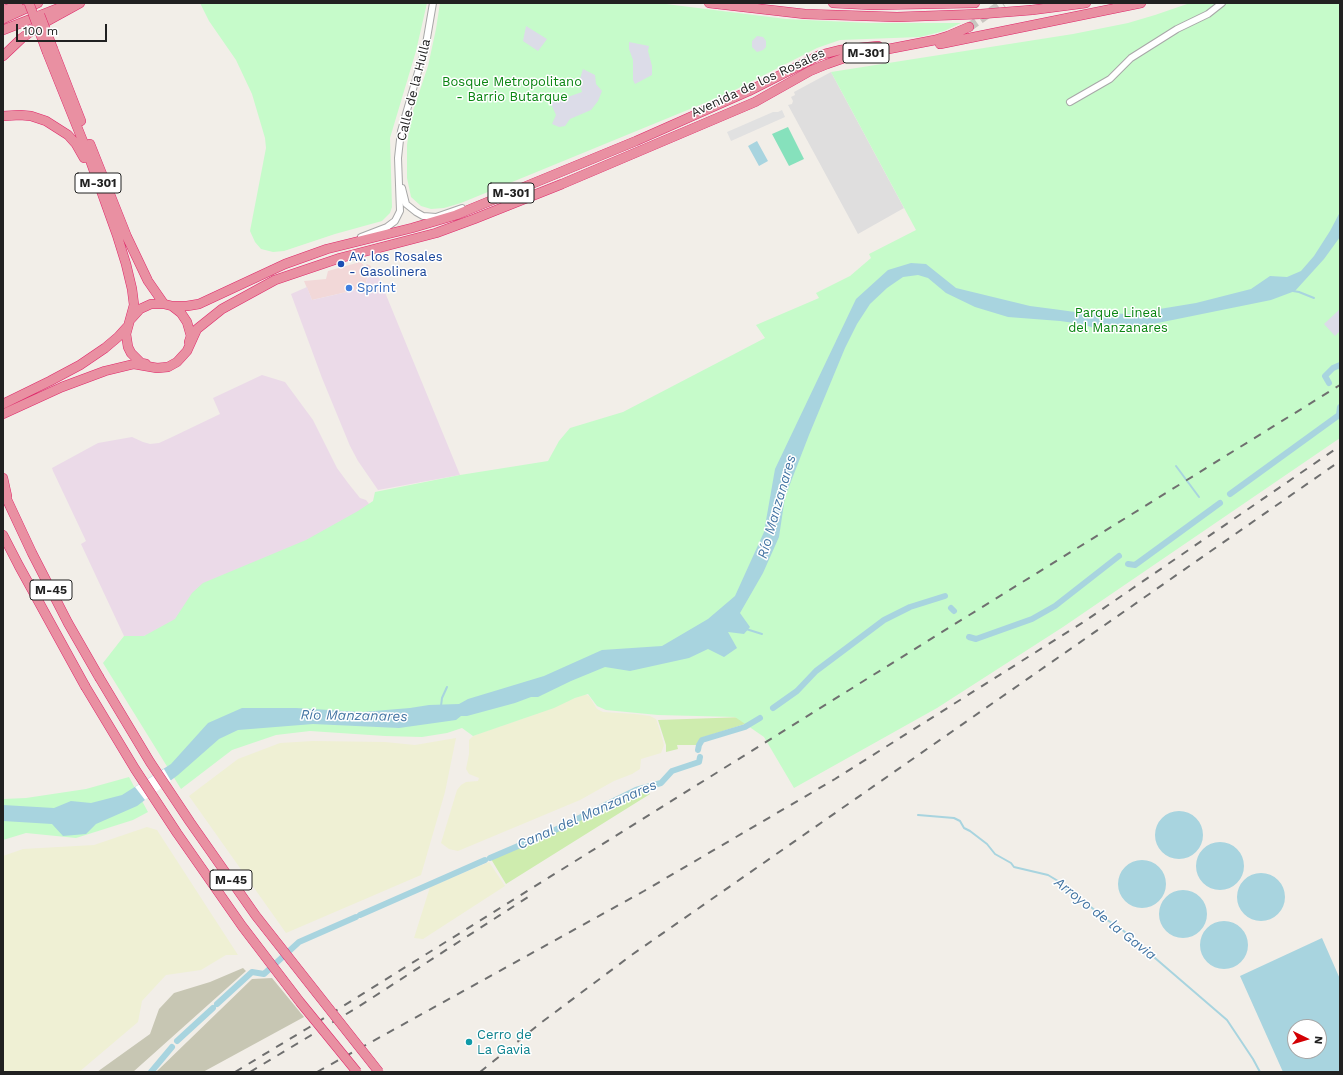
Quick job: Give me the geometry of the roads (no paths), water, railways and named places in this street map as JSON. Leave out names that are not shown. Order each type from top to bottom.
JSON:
[{"type":"highway","points":[[3,10],[25,3]]},
{"type":"highway","name":"M-301","points":[[3,414],[62,387],[105,371],[134,364],[155,368],[168,367],[177,362],[187,351],[191,336],[187,322],[181,313],[168,305],[148,281],[127,237],[50,50],[29,3]]},
{"type":"highway","points":[[6,16],[37,3]]},
{"type":"highway","name":"M-301","points":[[37,3],[50,50],[117,235],[126,264],[132,288],[134,305],[126,334],[128,347],[131,353],[140,362],[155,368]]},
{"type":"highway","points":[[3,30],[71,3]]},
{"type":"highway","points":[[3,56],[22,38],[40,25],[80,3]]},
{"type":"highway","points":[[709,3],[805,14],[897,17],[981,14],[1032,10],[1086,3]]},
{"type":"highway","points":[[833,3],[872,5],[975,3]]},
{"type":"highway","points":[[827,64],[926,46],[1141,3]]},
{"type":"highway","name":"Avenida de los Rosales","points":[[187,351],[197,329],[222,309],[275,280],[340,258],[436,233],[474,219],[562,184],[754,102],[810,71],[827,64],[847,57],[935,40],[969,27]]},
{"type":"highway","name":"Avenida de los Rosales","points":[[511,193],[749,91],[820,55],[859,47],[906,46]]},
{"type":"highway","name":"M-301","points":[[3,116],[31,116],[57,126],[68,135],[79,149],[100,190]]},
{"type":"highway","name":"M-301","points":[[6,402],[50,382],[80,365],[118,337],[140,310],[151,304],[187,306],[199,304],[285,264],[327,249],[412,228],[456,215],[511,193]]},
{"type":"highway","points":[[3,478],[8,502]]},
{"type":"highway","name":"M-45","points":[[3,491],[32,553],[68,623],[150,762],[256,916],[379,1072]]},
{"type":"highway","name":"M-45","points":[[3,535],[85,686],[135,769],[173,827],[237,920],[300,1002],[357,1072]]},
{"type":"street","name":"Calle de la Hulla","points":[[400,177],[398,158],[402,131],[426,44],[433,3]]},
{"type":"street","points":[[1070,102],[1110,79],[1131,58],[1177,29],[1208,14],[1222,3]]},
{"type":"street","points":[[400,177],[406,204],[423,216],[436,217],[511,193]]},
{"type":"street","points":[[327,249],[387,227],[395,221],[400,211],[400,177]]},
{"type":"water","points":[[757,141],[768,161],[759,166],[748,146]]},
{"type":"water","name":"Río Manzanares","points":[[1340,212],[1340,237],[1324,259],[1295,291],[1271,300],[1138,327],[1097,329],[1082,324],[1060,321],[1008,317],[975,307],[946,293],[928,278],[918,275],[903,277],[887,288],[870,304],[857,324],[845,348],[785,497],[779,537],[763,573],[740,613],[750,627],[744,634],[728,632],[737,648],[724,657],[708,649],[689,658],[630,671],[605,667],[538,697],[531,697],[515,703],[467,716],[461,716],[456,720],[399,728],[313,724],[238,730],[219,739],[178,775],[137,806],[96,824],[86,834],[63,836],[52,824],[3,821],[3,805],[54,808],[71,801],[91,803],[122,795],[171,764],[208,723],[242,708],[296,708],[362,712],[429,705],[459,704],[468,699],[544,676],[602,650],[662,646],[708,619],[735,596],[764,532],[775,469],[856,299],[888,270],[911,263],[926,264],[956,288],[1030,306],[1075,312],[1129,314],[1196,303],[1251,289],[1270,276],[1287,277],[1301,271],[1314,256]]},
{"type":"water","points":[[1179,811],[1188,813],[1196,818],[1201,826],[1203,835],[1201,844],[1196,852],[1188,857],[1179,859],[1170,857],[1162,852],[1157,844],[1155,835],[1157,826],[1162,818],[1170,813]]},
{"type":"water","points":[[1220,842],[1229,844],[1237,849],[1242,857],[1244,866],[1242,875],[1237,883],[1229,888],[1220,890],[1211,888],[1203,883],[1198,875],[1196,866],[1198,857],[1203,849],[1211,844]]},
{"type":"water","points":[[1142,860],[1151,862],[1159,867],[1164,875],[1166,884],[1164,893],[1159,901],[1151,906],[1142,908],[1133,906],[1125,901],[1120,893],[1118,884],[1120,875],[1125,867],[1133,862]]},
{"type":"water","points":[[1261,873],[1270,875],[1278,880],[1283,888],[1285,897],[1283,906],[1278,914],[1270,919],[1261,921],[1252,919],[1244,914],[1239,906],[1237,897],[1239,888],[1244,880],[1252,875]]},
{"type":"water","points":[[1183,890],[1192,892],[1200,897],[1205,905],[1207,914],[1205,923],[1200,931],[1192,936],[1183,938],[1174,936],[1166,931],[1161,923],[1159,914],[1161,905],[1166,897],[1174,892]]},
{"type":"water","points":[[1224,921],[1233,923],[1241,928],[1246,936],[1248,945],[1246,954],[1241,962],[1233,967],[1224,969],[1215,967],[1207,962],[1202,954],[1200,945],[1202,936],[1207,928],[1215,923]]},
{"type":"water","points":[[1322,938],[1340,979],[1340,1072],[1283,1072],[1240,976]]},
{"type":"waterway","points":[[1293,291],[1314,298]]},
{"type":"waterway","name":"Canal del Manzanares","points":[[1329,383],[1325,376],[1333,368],[1340,365]]},
{"type":"waterway","name":"Canal del Manzanares","points":[[1230,494],[1339,415],[1340,407]]},
{"type":"waterway","points":[[1176,466],[1199,497]]},
{"type":"waterway","name":"Canal del Manzanares","points":[[1128,564],[1135,565],[1220,503]]},
{"type":"waterway","name":"Canal del Manzanares","points":[[969,637],[976,639],[1032,619],[1055,606],[1119,556]]},
{"type":"waterway","name":"Canal del Manzanares","points":[[773,708],[797,691],[816,671],[884,620],[910,607],[945,596]]},
{"type":"waterway","name":"Canal del Manzanares","points":[[951,608],[954,611]]},
{"type":"waterway","name":"Arroyo de la Gavia","points":[[746,629],[762,634]]},
{"type":"waterway","points":[[441,706],[442,698],[447,687]]},
{"type":"waterway","name":"Canal del Manzanares","points":[[698,750],[702,740],[745,727],[760,718]]},
{"type":"waterway","name":"Canal del Manzanares","points":[[490,858],[553,831],[636,790],[661,783],[672,771],[699,762],[700,757]]},
{"type":"waterway","name":"Arroyo de la Gavia","points":[[918,815],[954,818],[960,821],[964,828],[987,844],[995,854],[1011,863],[1014,867],[1048,875],[1058,881],[1067,891],[1076,895],[1107,920],[1119,927],[1227,1020],[1260,1072]]},
{"type":"waterway","name":"Canal del Manzanares","points":[[360,915],[485,860]]},
{"type":"waterway","name":"Canal del Manzanares","points":[[217,1004],[252,972],[264,974],[299,942],[356,917]]},
{"type":"waterway","name":"Canal del Manzanares","points":[[177,1041],[213,1008]]},
{"type":"waterway","name":"Canal del Manzanares","points":[[151,1072],[172,1047]]},
{"type":"tunnel","points":[[969,27],[1003,3]]},
{"type":"railway","points":[[235,1072],[1340,385]]},
{"type":"railway","points":[[317,1072],[644,891],[835,779],[1085,621],[1340,446]]},
{"type":"railway","points":[[480,1072],[542,1022],[633,954],[1340,461]]},
{"type":"railway","points":[[250,1072],[358,1007],[528,897]]},
{"type":"place","name":"Av. los Rosales - Gasolinera","points":[[341,264]]},
{"type":"place","name":"Sprint","points":[[349,288]]},
{"type":"place","name":"Cerro de La Gavia","points":[[469,1042]]},
{"type":"park label","name":"Bosque Metropolitano - Barrio Butarque","points":[[512,90]]},
{"type":"park label","name":"Parque Lineal del Manzanares","points":[[1118,320]]}]
